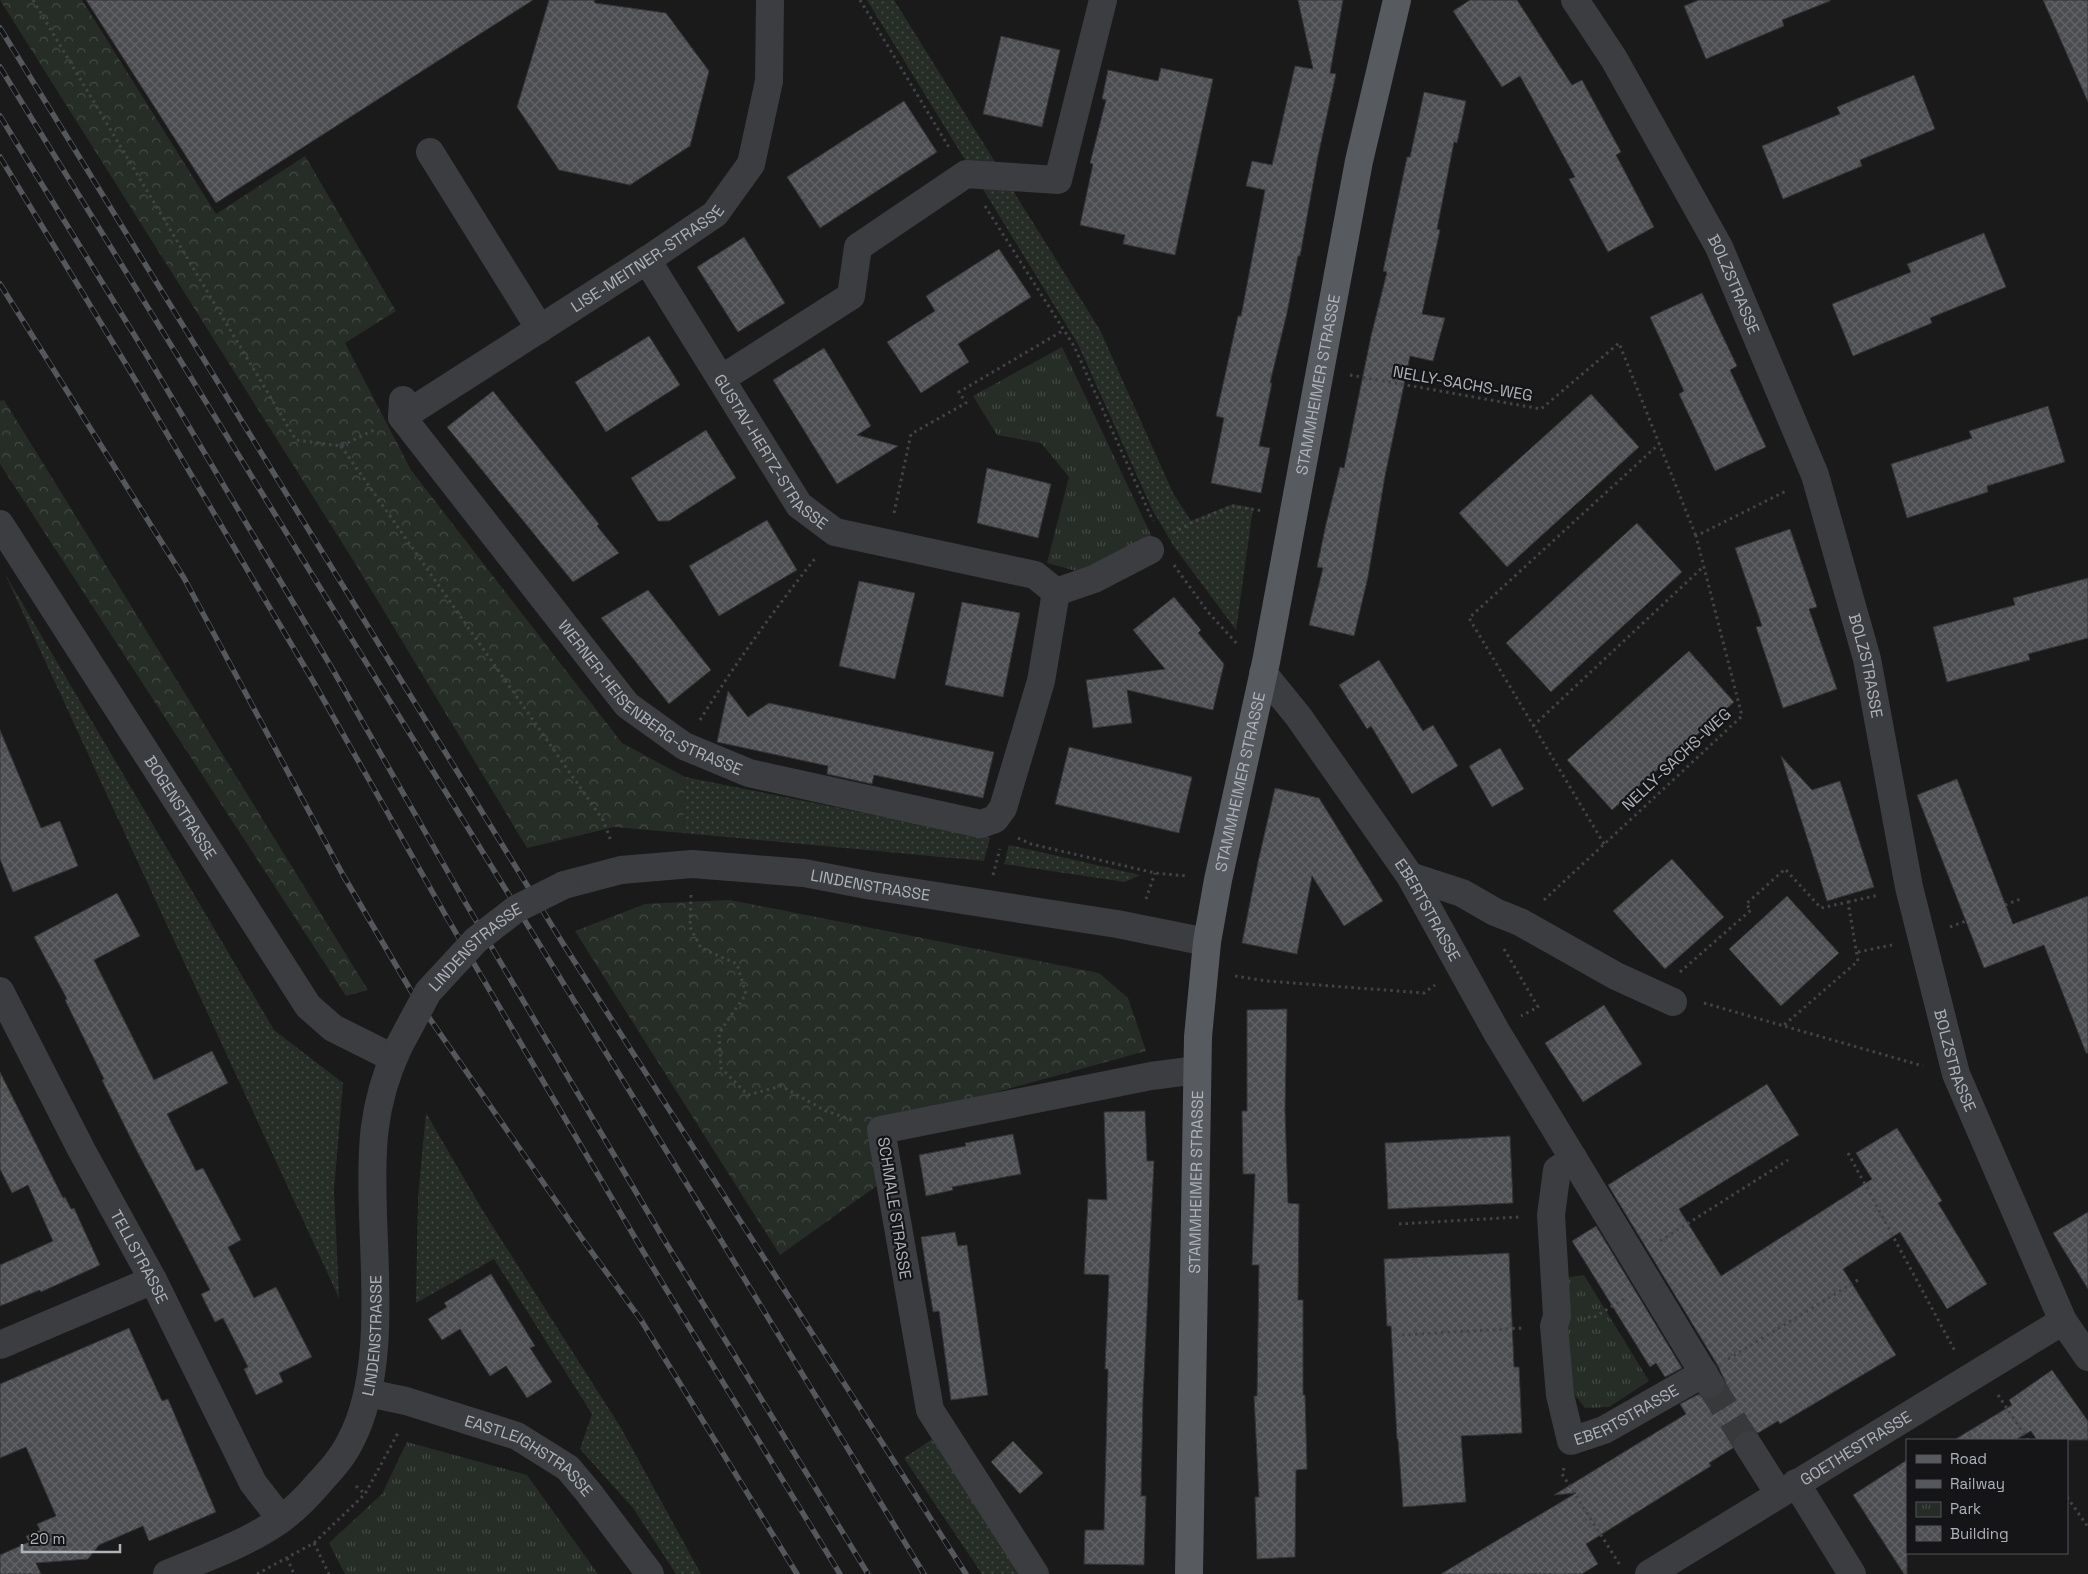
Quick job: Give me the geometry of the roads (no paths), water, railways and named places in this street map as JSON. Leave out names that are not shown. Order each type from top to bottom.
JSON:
[{"type":"main road","name":"STAMMHEIMER STRASSE","points":[[1189,1574],[1197,1070],[1203,972],[1218,880],[1263,672],[1359,161],[1397,0]]},
{"type":"street","name":"LISE-MEITNER-STRASSE","points":[[403,408],[540,329],[715,214],[751,164],[769,82],[770,0]]},
{"type":"street","points":[[722,379],[851,296],[858,247],[966,174],[1058,180],[1103,0]]},
{"type":"street","name":"BOLZSTRASSE","points":[[1575,0],[1614,60],[1719,247],[1815,476],[1867,659],[1909,887],[1956,1074],[2063,1322],[2088,1357]]},
{"type":"street","points":[[430,152],[540,329]]},
{"type":"street","name":"GUSTAV-HERTZ-STRASSE","points":[[647,260],[799,504],[836,532],[1035,575],[1056,592]]},
{"type":"street","name":"WERNER-HEISENBERG-STRASSE","points":[[403,408],[627,705],[684,746],[749,773],[981,824],[1000,825],[1003,808],[1040,681],[1056,592]]},
{"type":"street","name":"BOGENSTRASSE","points":[[0,524],[308,1006],[333,1028],[395,1053]]},
{"type":"street","points":[[1056,592],[1094,579],[1156,546]]},
{"type":"street","name":"EBERTSTRASSE","points":[[1263,672],[1298,716],[1410,876],[1496,1031],[1650,1283],[1707,1379],[1604,1430],[1571,1441],[1560,1395],[1551,1215],[1557,1170],[1574,1159]]},
{"type":"street","name":"LINDENSTRASSE","points":[[167,1574],[257,1534],[281,1519],[306,1498],[335,1466],[350,1442],[361,1417],[368,1393],[376,1307],[372,1164],[374,1122],[382,1085],[395,1053],[428,992],[476,940],[516,909],[564,885],[621,870],[692,864],[804,873],[1117,924],[1207,942]]},
{"type":"street","points":[[1410,876],[1462,893],[1495,912],[1520,922],[1608,972],[1673,1002]]},
{"type":"street","name":"TELLSTRASSE","points":[[0,991],[82,1151],[153,1280],[253,1483],[281,1519]]},
{"type":"street","name":"SCHMALE STRASSE","points":[[1035,1574],[930,1410],[881,1130],[1151,1076],[1197,1070]]},
{"type":"street","points":[[0,1345],[153,1280]]},
{"type":"street","name":"GOETHESTRASSE","points":[[1649,1574],[1787,1488],[2063,1322]]},
{"type":"street","name":"EASTLEIGHSTRASSE","points":[[368,1393],[406,1401],[517,1436],[568,1468],[650,1574]]},
{"type":"street","points":[[1748,1445],[1787,1488],[1852,1574]]},
{"type":"tunnel","points":[[1710,1384],[1748,1445]]},
{"type":"railway","points":[[0,28],[562,942],[966,1574]]},
{"type":"railway","points":[[0,67],[691,1191],[924,1574]]},
{"type":"railway","points":[[0,116],[146,354],[333,670],[465,902],[663,1238],[868,1574]]},
{"type":"railway","points":[[0,157],[127,366],[313,681],[446,916],[644,1253],[840,1574]]},
{"type":"railway","points":[[0,284],[184,578],[343,875],[414,996],[583,1240],[641,1320],[797,1574]]}]
